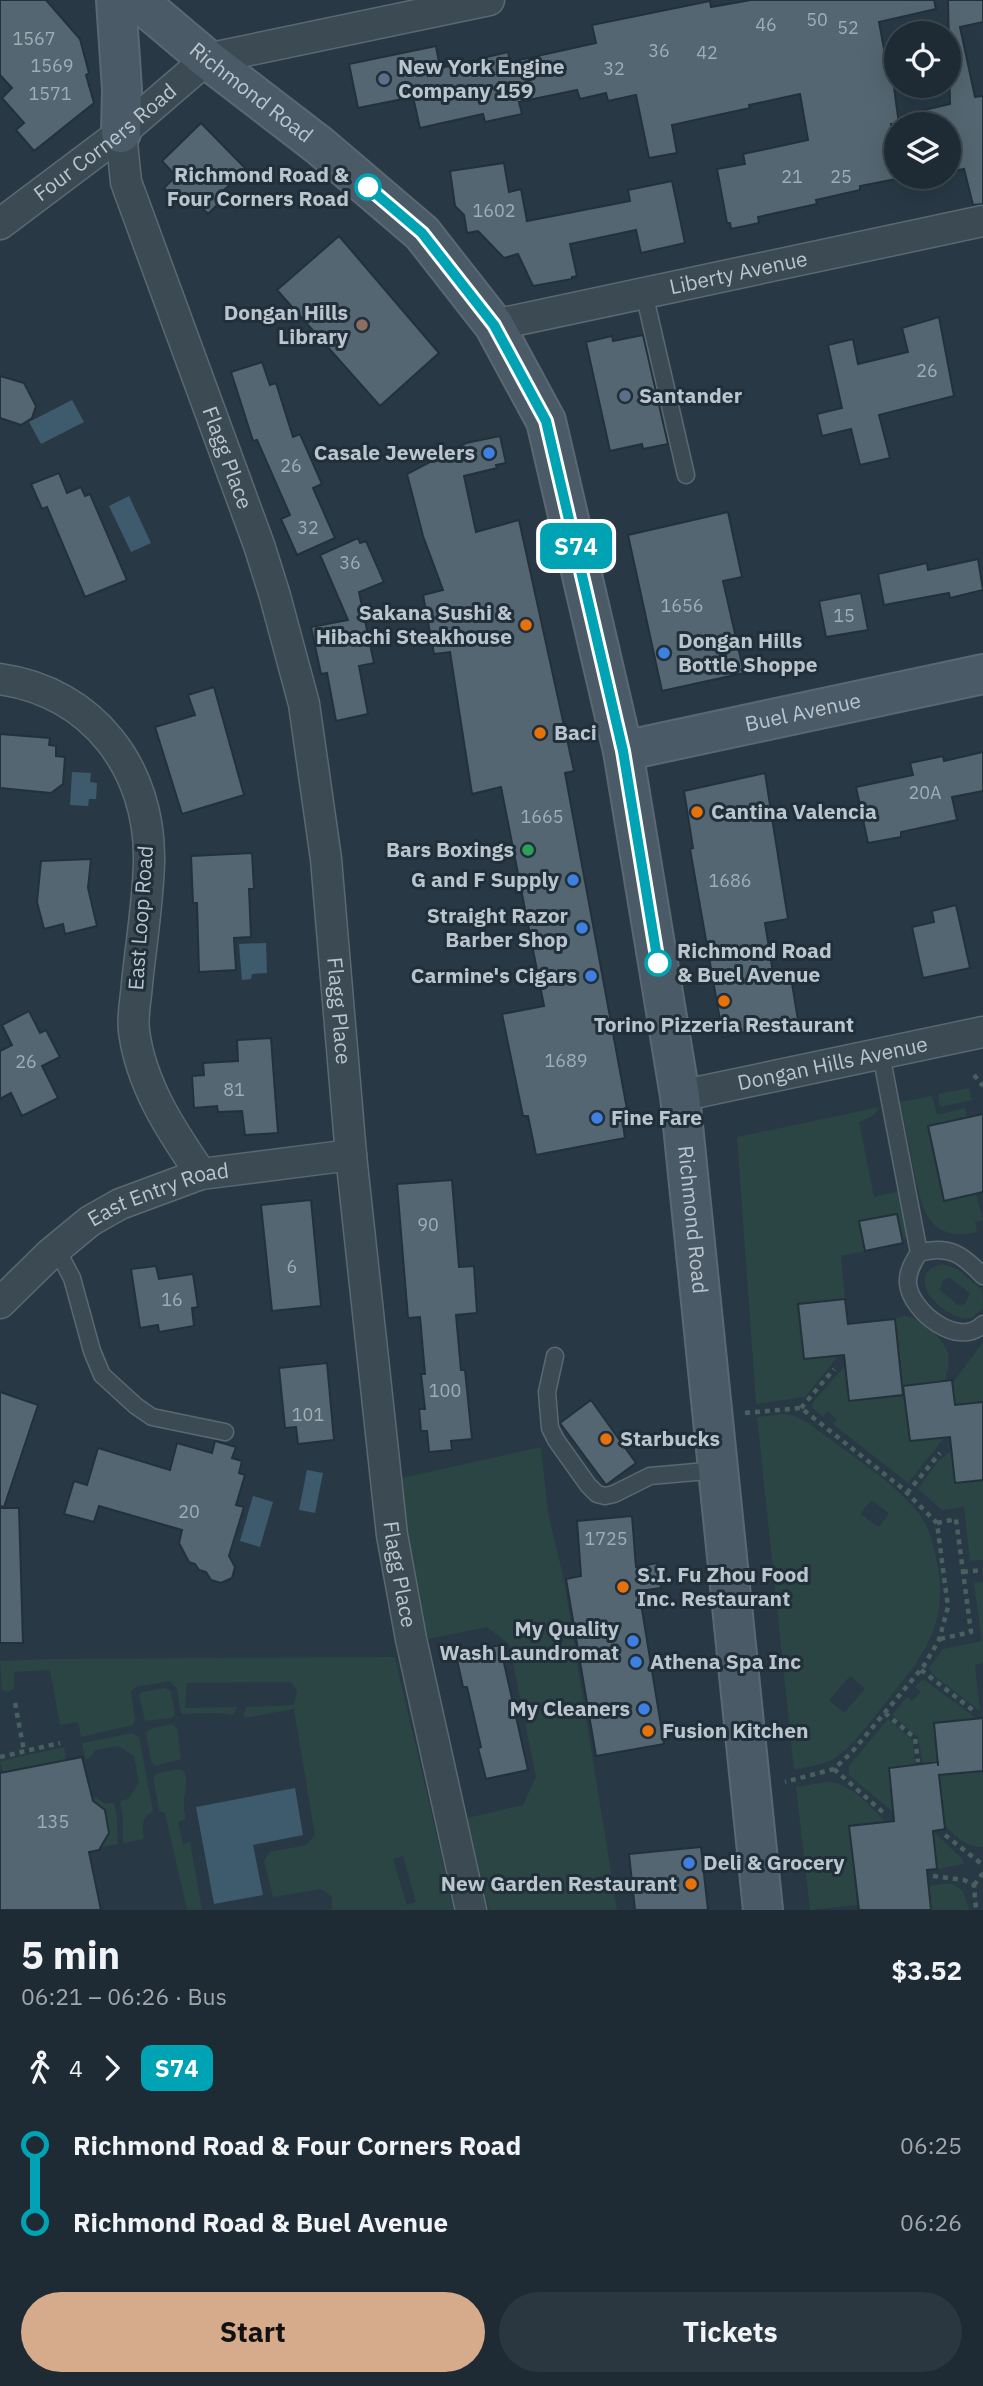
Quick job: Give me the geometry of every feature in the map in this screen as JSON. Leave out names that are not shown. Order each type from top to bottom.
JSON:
[{"type":"main road","points":[[116,0],[122,89],[121,133]]},
{"type":"main road","name":"Richmond Road","points":[[137,0],[206,59],[320,146],[422,233],[494,325],[546,421],[623,751],[680,1096],[763,1910]]},
{"type":"main road","name":"Buel Avenue","points":[[623,751],[983,674]]},
{"type":"street","points":[[206,59],[489,0]]},
{"type":"street","name":"Four Corners Road","points":[[0,224],[121,133],[206,59]]},
{"type":"street","name":"Flagg Place","points":[[121,133],[125,183],[259,545],[304,704],[326,859],[351,1155],[392,1535],[411,1639],[471,1910]]},
{"type":"street","name":"Liberty Avenue","points":[[494,325],[983,221]]},
{"type":"street","name":"East Loop Road","points":[[0,679],[23,682],[46,691],[92,720],[114,745],[137,788],[145,817],[149,861],[133,1028],[141,1068],[155,1101],[201,1174]]},
{"type":"street","name":"Dongan Hills Avenue","points":[[680,1096],[983,1032]]},
{"type":"street","name":"East Entry Road","points":[[0,1303],[56,1248],[90,1221],[120,1204],[201,1174],[351,1155]]},
{"type":"lane","points":[[644,293],[686,475]]},
{"type":"lane","points":[[881,1054],[919,1252],[909,1269],[908,1284],[912,1297],[943,1327],[967,1332],[983,1324]]},
{"type":"lane","points":[[56,1248],[72,1278],[92,1351],[102,1375],[152,1417],[225,1432]]},
{"type":"lane","points":[[919,1252],[934,1248],[948,1250],[961,1257],[983,1276]]},
{"type":"lane","points":[[555,1356],[547,1392],[550,1427],[556,1440],[597,1494],[614,1494],[650,1476],[718,1470]]},
{"type":"path","points":[[974,1075],[983,1086]]},
{"type":"path","points":[[801,1408],[834,1369]]},
{"type":"path","points":[[745,1413],[801,1408],[907,1493],[937,1523],[948,1607],[939,1640],[921,1670],[851,1753],[834,1769],[785,1782]]},
{"type":"path","points":[[907,1493],[940,1453]]},
{"type":"path","points":[[937,1523],[956,1519],[971,1632],[939,1640]]},
{"type":"path","points":[[963,1572],[983,1570]]},
{"type":"path","points":[[921,1670],[974,1711]]},
{"type":"path","points":[[15,1703],[24,1751]]},
{"type":"path","points":[[885,1713],[915,1738],[918,1762]]},
{"type":"path","points":[[0,1757],[60,1743]]},
{"type":"path","points":[[834,1769],[886,1815]]},
{"type":"path","points":[[945,1835],[983,1865]]},
{"type":"path","points":[[976,1910],[974,1885],[983,1873]]},
{"type":"path","points":[[933,1876],[964,1880],[974,1885]]},
{"type":"green space","points":[[969,1088],[972,1100],[940,1107],[938,1094]]},
{"type":"green space","points":[[932,1096],[937,1115],[965,1108],[967,1117],[928,1126],[944,1200],[976,1194],[983,1220],[975,1222],[977,1232],[960,1234],[937,1227],[929,1219],[920,1196],[900,1102]]},
{"type":"green space","points":[[880,1107],[873,1116],[859,1122],[874,1197],[899,1191],[908,1232],[903,1243],[897,1214],[859,1221],[865,1251],[841,1256],[845,1299],[798,1304],[804,1359],[839,1355],[805,1397],[756,1404],[737,1137]]},
{"type":"green space","points":[[943,1264],[959,1270],[982,1290],[983,1308],[972,1318],[949,1313],[930,1296],[925,1286],[925,1277],[930,1269]],"holes":[[[949,1277],[970,1293],[965,1304],[958,1305],[940,1290],[943,1281]]]},
{"type":"green space","points":[[902,1316],[923,1323],[941,1340],[949,1356],[945,1381],[902,1386],[895,1319]]},
{"type":"green space","points":[[983,1342],[983,1402],[955,1405],[952,1384]]},
{"type":"green space","points":[[845,1366],[849,1401],[904,1395],[910,1441],[945,1437],[908,1483],[833,1424],[837,1419],[827,1411],[823,1417],[812,1407],[814,1401]]},
{"type":"green space","points":[[785,1414],[807,1422],[900,1493],[927,1527],[940,1582],[940,1603],[930,1640],[909,1672],[842,1753],[826,1762],[794,1770],[757,1417]],"holes":[[[871,1500],[889,1513],[879,1527],[860,1514]],[[850,1676],[865,1689],[844,1713],[829,1700]]]},
{"type":"green space","points":[[541,1447],[548,1513],[564,1580],[617,1910],[489,1910],[467,1818],[523,1805],[536,1777],[509,1644],[487,1627],[428,1639],[397,1479]]},
{"type":"green space","points":[[952,1450],[983,1480],[983,1560],[970,1561],[964,1507],[942,1510],[918,1489],[938,1461]]},
{"type":"green space","points":[[983,1582],[983,1663],[975,1665],[980,1711],[932,1674],[929,1668],[943,1649],[982,1641],[974,1583]]},
{"type":"green space","points":[[395,1657],[454,1910],[332,1910],[332,1897],[321,1889],[273,1897],[264,1861],[270,1852],[306,1845],[315,1835],[294,1709],[245,1718],[243,1716],[246,1707],[294,1705],[297,1691],[291,1682],[187,1683],[185,1708],[237,1707],[233,1715],[181,1714],[177,1689],[170,1681],[136,1687],[131,1691],[135,1720],[133,1725],[81,1737],[78,1722],[60,1725],[50,1670],[14,1672],[14,1688],[9,1692],[2,1690],[0,1661]],"holes":[[[403,1856],[416,1902],[407,1905],[393,1859]]]},
{"type":"green space","points":[[923,1679],[976,1718],[934,1723],[938,1762],[923,1764],[918,1737],[892,1715],[907,1697],[912,1701],[921,1692],[915,1687]]},
{"type":"green space","points":[[165,1688],[171,1691],[175,1715],[171,1718],[145,1721],[139,1695],[142,1692]]},
{"type":"green space","points":[[888,1719],[913,1741],[915,1765],[889,1768],[893,1812],[849,1775],[849,1766]]},
{"type":"green space","points":[[172,1724],[177,1728],[181,1759],[155,1766],[151,1761],[146,1733],[150,1729]]},
{"type":"green space","points":[[132,1733],[139,1737],[153,1811],[143,1823],[144,1839],[123,1843],[120,1801],[128,1799],[139,1783],[134,1756],[118,1746],[95,1750],[90,1758],[85,1759],[82,1743]]},
{"type":"green space","points":[[64,1747],[67,1763],[3,1773],[0,1761]]},
{"type":"green space","points":[[179,1769],[185,1772],[186,1778],[186,1819],[178,1822],[183,1844],[190,1842],[202,1910],[187,1910],[165,1813],[159,1811],[154,1781],[154,1776],[159,1773]]},
{"type":"green space","points":[[983,1771],[983,1847],[977,1847],[967,1843],[945,1826],[939,1775]]},
{"type":"green space","points":[[827,1782],[852,1790],[886,1822],[849,1826],[858,1905],[810,1910],[796,1787]]},
{"type":"green space","points":[[96,1797],[106,1804],[114,1802],[118,1844],[102,1847],[109,1833],[105,1810],[94,1804],[92,1798]]},
{"type":"green space","points":[[933,1831],[962,1859],[964,1864],[937,1869]]},
{"type":"green space","points":[[952,1884],[963,1891],[969,1910],[931,1910],[929,1886]]},
{"type":"water","points":[[72,400],[84,422],[41,444],[29,422]]},
{"type":"water","points":[[129,496],[151,543],[131,552],[109,506]]},
{"type":"water","points":[[72,772],[91,773],[90,782],[97,783],[96,799],[89,799],[88,806],[70,805]]},
{"type":"water","points":[[266,943],[267,973],[252,974],[251,979],[242,980],[239,944]]},
{"type":"water","points":[[307,1470],[323,1473],[315,1513],[299,1510]]},
{"type":"water","points":[[253,1496],[273,1502],[260,1547],[240,1541]]},
{"type":"water","points":[[295,1788],[303,1835],[253,1845],[263,1895],[214,1904],[196,1807]]},
{"type":"building","points":[[0,0],[46,0],[80,39],[89,73],[86,75],[94,103],[34,151],[16,130],[24,123],[2,98],[12,88],[0,75]]},
{"type":"building","points":[[751,0],[934,0],[936,9],[879,22],[884,49],[884,98],[895,98],[897,112],[884,112],[884,181],[816,200],[817,204],[758,217],[759,223],[731,229],[730,223],[727,223],[717,169],[745,164],[743,154],[808,140],[800,94],[672,125],[677,153],[649,158],[636,95],[608,101],[606,93],[580,99],[577,90],[519,102],[522,114],[485,122],[483,114],[420,128],[413,97],[358,108],[349,64],[436,46],[440,68],[508,52],[510,62],[596,43],[592,25],[710,1],[711,7]]},
{"type":"building","points":[[948,0],[983,0],[983,22],[961,27],[961,21],[948,21]]},
{"type":"building","points":[[961,32],[975,97],[983,96],[983,204],[973,205],[964,169],[961,170],[961,112],[915,112],[950,104],[950,98],[961,98]]},
{"type":"building","points":[[201,123],[246,169],[223,191],[227,195],[208,214],[191,196],[182,206],[164,188],[176,176],[162,161]]},
{"type":"building","points":[[504,163],[509,192],[521,189],[527,221],[630,201],[628,190],[672,181],[685,243],[641,253],[636,230],[570,244],[577,276],[533,286],[518,254],[504,258],[478,231],[467,233],[464,215],[455,206],[450,171]]},
{"type":"building","name":"Dongan Hills Library","points":[[339,236],[439,353],[380,406],[277,290]]},
{"type":"building","points":[[939,317],[954,396],[879,415],[890,458],[860,465],[851,429],[822,436],[817,414],[842,408],[828,345],[853,339],[858,364],[908,352],[902,328]]},
{"type":"building","points":[[643,335],[668,444],[643,449],[642,444],[610,451],[586,342],[612,336],[613,341]]},
{"type":"building","points":[[262,362],[270,385],[276,383],[293,437],[300,434],[322,484],[313,488],[335,538],[297,555],[281,519],[290,515],[257,440],[253,441],[231,372]]},
{"type":"building","points":[[0,376],[24,383],[36,406],[32,418],[21,425],[0,418]]},
{"type":"building","points":[[500,436],[506,463],[496,465],[497,468],[464,476],[476,532],[519,520],[574,771],[565,773],[627,1109],[621,1110],[625,1138],[536,1155],[528,1116],[523,1116],[502,1014],[544,1006],[501,787],[472,794],[450,652],[434,654],[423,595],[443,590],[423,536],[407,474],[466,443]]},
{"type":"building","points":[[59,473],[67,493],[81,487],[85,496],[90,494],[127,580],[85,597],[47,507],[42,509],[31,484]]},
{"type":"building","points":[[728,512],[742,577],[723,581],[744,673],[662,691],[628,535]]},
{"type":"building","points":[[358,538],[360,543],[366,541],[384,582],[359,592],[374,663],[359,666],[368,714],[336,721],[327,673],[321,674],[311,627],[348,620],[320,555]]},
{"type":"building","points":[[978,559],[983,590],[950,598],[949,593],[884,605],[878,574],[927,563],[928,570]]},
{"type":"building","points":[[861,593],[868,630],[826,637],[819,601]]},
{"type":"building","points":[[214,687],[244,795],[182,814],[155,727],[195,715],[188,695]]},
{"type":"building","points":[[0,734],[50,738],[49,745],[56,746],[56,756],[65,757],[63,784],[51,793],[0,788]]},
{"type":"building","points":[[983,752],[983,791],[952,797],[957,820],[901,832],[901,837],[868,843],[856,787],[913,775],[910,763],[943,756],[944,761]]},
{"type":"building","points":[[765,773],[788,919],[765,923],[774,979],[791,977],[798,1020],[723,1037],[690,849],[693,848],[684,791]]},
{"type":"building","points":[[252,853],[254,889],[249,889],[251,937],[234,938],[236,970],[199,972],[197,903],[193,903],[191,856]]},
{"type":"building","points":[[91,859],[88,888],[97,926],[65,934],[63,924],[44,929],[37,902],[41,861]]},
{"type":"building","points":[[956,905],[970,968],[923,978],[912,927],[934,922],[932,911]]},
{"type":"building","points":[[29,1011],[40,1033],[46,1030],[60,1057],[42,1066],[58,1098],[22,1116],[11,1093],[0,1099],[0,1051],[12,1045],[2,1025]]},
{"type":"building","points":[[271,1038],[278,1133],[245,1135],[242,1111],[218,1112],[217,1106],[194,1108],[192,1076],[204,1075],[203,1063],[238,1061],[237,1040]]},
{"type":"building","points":[[983,1114],[983,1192],[944,1201],[928,1126]]},
{"type":"building","points":[[452,1180],[459,1267],[474,1266],[477,1313],[456,1315],[472,1439],[451,1441],[452,1450],[429,1452],[427,1431],[421,1431],[419,1409],[425,1409],[420,1317],[408,1318],[397,1184]]},
{"type":"building","points":[[311,1200],[321,1306],[272,1311],[261,1205]]},
{"type":"building","points":[[897,1214],[903,1243],[865,1251],[859,1221]]},
{"type":"building","points":[[156,1266],[159,1279],[193,1274],[198,1307],[192,1308],[194,1326],[159,1332],[158,1325],[140,1328],[131,1269]]},
{"type":"building","points":[[845,1299],[848,1324],[895,1319],[903,1395],[849,1401],[844,1355],[804,1359],[798,1304]]},
{"type":"building","points":[[327,1363],[334,1440],[298,1444],[296,1427],[285,1428],[279,1368]]},
{"type":"building","points":[[952,1380],[955,1405],[983,1402],[983,1480],[955,1483],[950,1437],[910,1441],[903,1386]]},
{"type":"building","points":[[0,1392],[38,1405],[4,1507],[0,1506]]},
{"type":"building","points":[[591,1400],[636,1463],[606,1485],[560,1423]]},
{"type":"building","points":[[215,1441],[236,1447],[232,1458],[242,1461],[239,1473],[245,1475],[236,1505],[244,1507],[229,1556],[235,1567],[232,1578],[221,1583],[211,1580],[206,1572],[189,1562],[179,1543],[182,1530],[99,1506],[94,1522],[64,1514],[74,1481],[87,1485],[98,1448],[170,1470],[177,1443],[212,1453]]},
{"type":"building","points":[[0,1508],[19,1508],[23,1643],[0,1643]]},
{"type":"building","points":[[632,1516],[636,1567],[657,1563],[661,1588],[639,1591],[664,1744],[596,1756],[566,1579],[581,1576],[577,1521]]},
{"type":"building","points":[[500,1645],[528,1770],[486,1779],[467,1687],[463,1687],[456,1655]]},
{"type":"building","points":[[983,1718],[983,1771],[939,1775],[945,1829],[933,1831],[937,1869],[927,1870],[931,1910],[859,1910],[849,1826],[894,1821],[889,1768],[938,1762],[934,1723]]},
{"type":"building","points":[[82,1757],[93,1801],[105,1810],[109,1833],[99,1850],[89,1852],[101,1910],[0,1910],[0,1773]]},
{"type":"building","points":[[701,1847],[708,1910],[635,1910],[629,1854]]},
{"type":"bus line","name":"S74","points":[[368,187],[422,233],[494,325],[546,421],[623,751],[658,963]]},
{"type":"place","name":"New York Engine Company 159","points":[[384,79]]},
{"type":"place","name":"Richmond Road & Four Corners Road","points":[[368,187]]},
{"type":"place","name":"Dongan Hills Library","points":[[362,325]]},
{"type":"place","name":"Santander","points":[[625,396]]},
{"type":"place","name":"Casale Jewelers","points":[[489,453]]},
{"type":"place","name":"Sakana Sushi & Hibachi Steakhouse","points":[[526,625]]},
{"type":"place","name":"Dongan Hills Bottle Shoppe","points":[[664,653]]},
{"type":"place","name":"Baci","points":[[540,733]]},
{"type":"place","name":"Cantina Valencia","points":[[697,812]]},
{"type":"place","name":"Bars Boxings","points":[[528,850]]},
{"type":"place","name":"G and F Supply","points":[[573,880]]},
{"type":"place","name":"Straight Razor Barber Shop","points":[[582,928]]},
{"type":"place","name":"Richmond Road & Buel Avenue","points":[[658,963]]},
{"type":"place","name":"Carmine's Cigars","points":[[591,976]]},
{"type":"place","name":"Torino Pizzeria Restaurant","points":[[724,1001]]},
{"type":"place","name":"Fine Fare","points":[[597,1118]]},
{"type":"place","name":"Starbucks","points":[[606,1439]]},
{"type":"place","name":"S.I. Fu Zhou Food Inc. Restaurant","points":[[623,1587]]},
{"type":"place","name":"My Quality Wash Laundromat","points":[[633,1641]]},
{"type":"place","name":"Athena Spa Inc","points":[[636,1662]]},
{"type":"place","name":"My Cleaners","points":[[644,1709]]},
{"type":"place","name":"Fusion Kitchen","points":[[648,1731]]},
{"type":"place","name":"Deli & Grocery","points":[[689,1863]]},
{"type":"place","name":"New Garden Restaurant","points":[[691,1884]]}]
